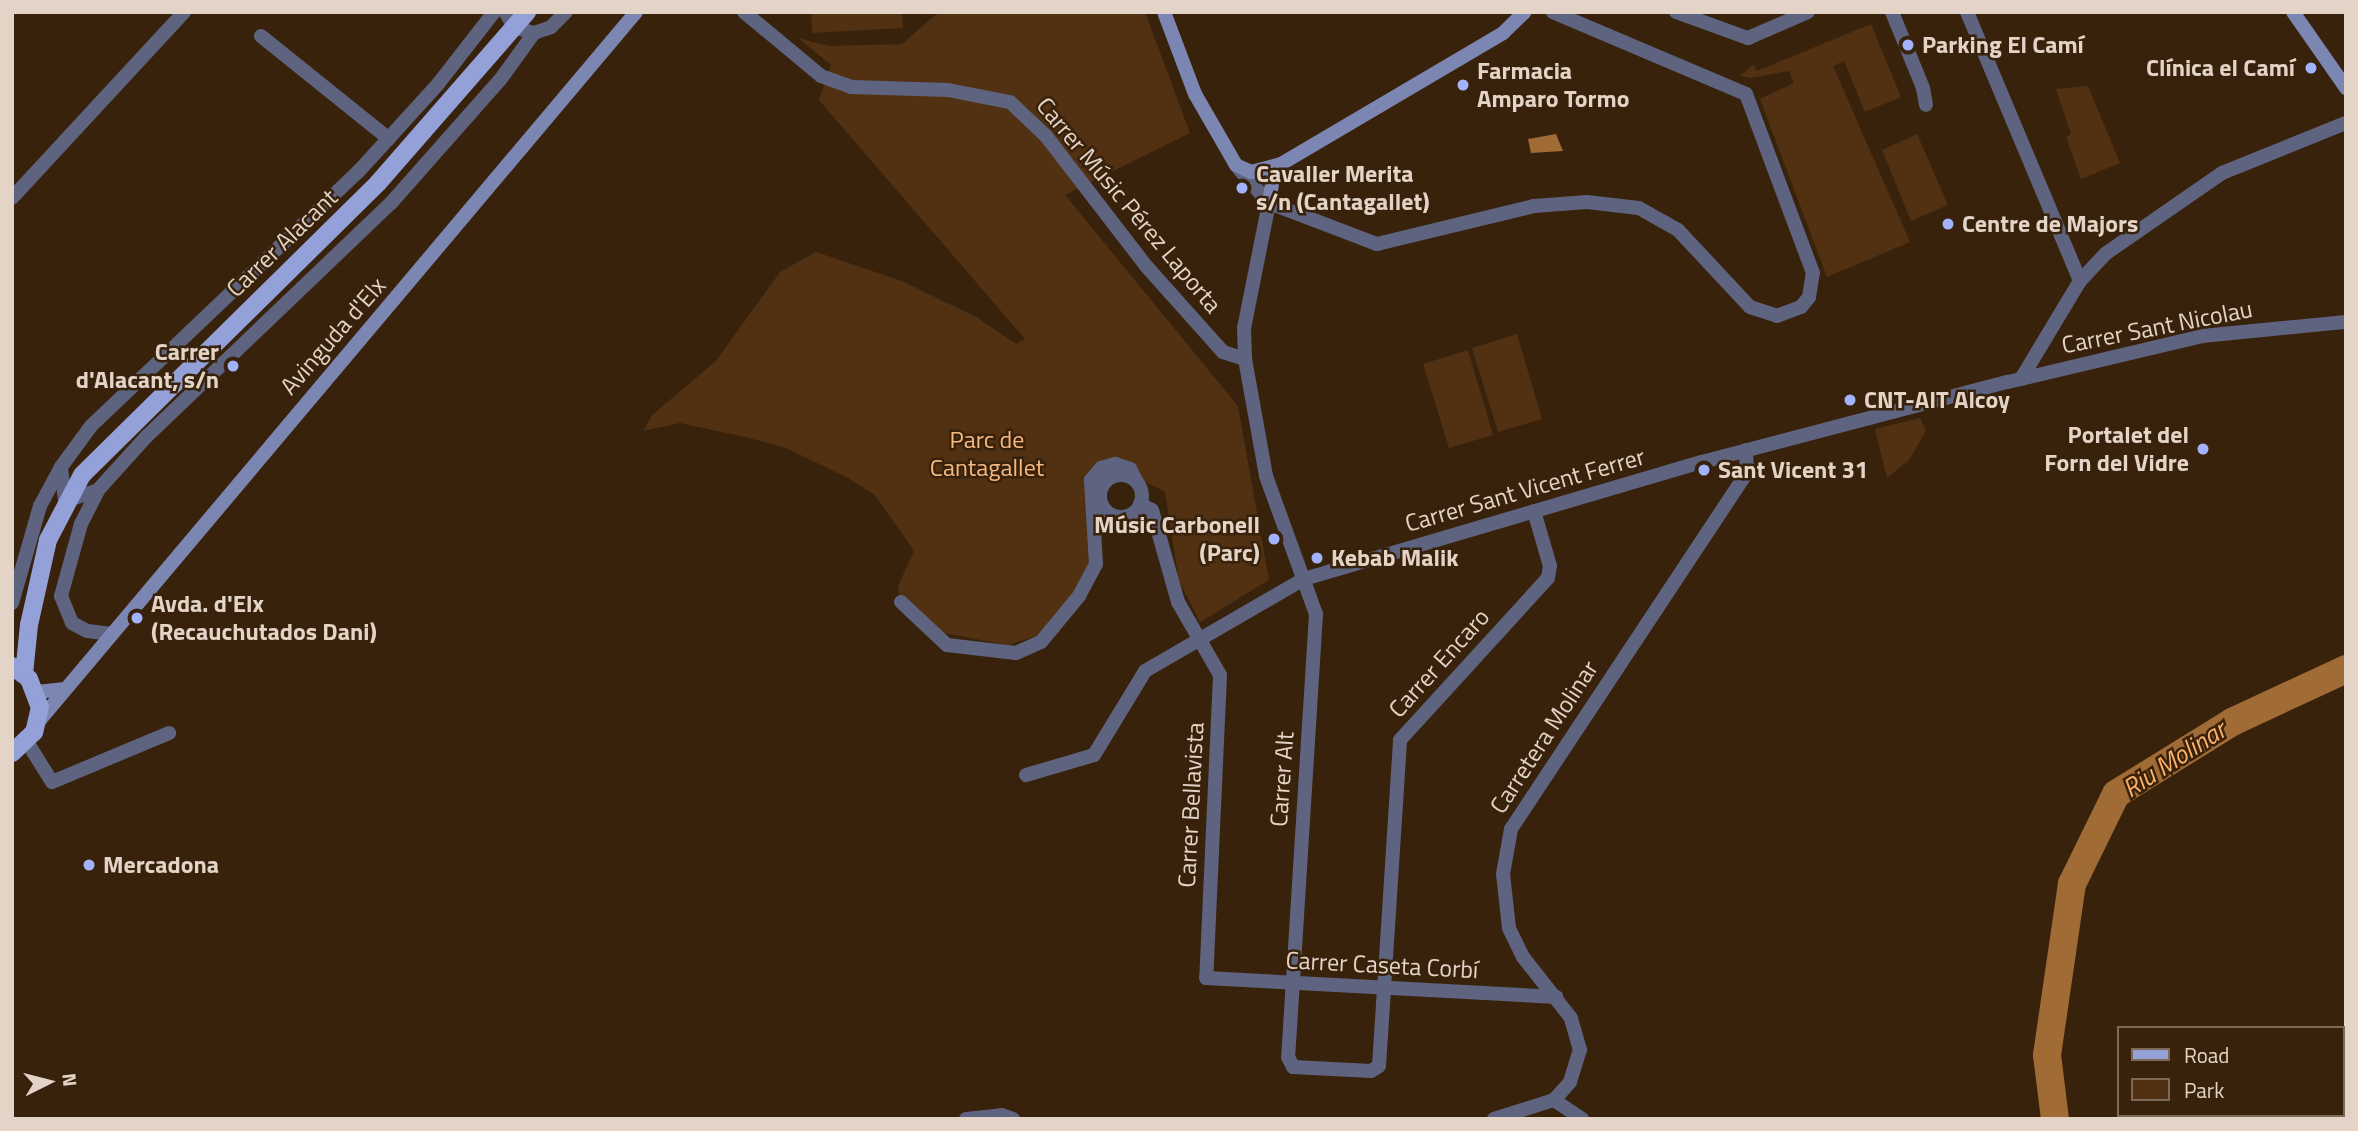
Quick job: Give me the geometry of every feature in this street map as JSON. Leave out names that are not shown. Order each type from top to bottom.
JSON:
[{"type":"main road","name":"Carrer Alacant","points":[[18,670],[48,540],[65,501],[105,448],[372,190],[496,49],[505,16],[527,12]]},
{"type":"main road","name":"Carrer Alacant","points":[[12,645],[29,625]]},
{"type":"main road","points":[[12,753],[27,742],[38,721],[37,692],[18,670]]},
{"type":"street","points":[[12,198],[184,12]]},
{"type":"street","points":[[496,49],[513,36],[551,27],[566,12]]},
{"type":"street","name":"Avinguda d'Elx","points":[[38,721],[636,12]]},
{"type":"street","name":"Carrer Músic Pérez Laporta","points":[[744,12],[821,76],[851,87],[948,90],[1010,102],[1046,136],[1147,267],[1223,352],[1245,359]]},
{"type":"street","points":[[1164,12],[1195,94],[1239,169],[1269,203],[1377,244],[1534,206],[1587,202],[1639,208],[1678,230],[1750,307],[1777,316],[1801,307],[1813,287],[1813,273],[1746,94],[1553,12]]},
{"type":"street","points":[[1239,169],[1257,172],[1281,164],[1503,33],[1525,12]]},
{"type":"street","points":[[1678,13],[1748,38],[1808,12]]},
{"type":"street","points":[[1892,12],[1923,88],[1926,106]]},
{"type":"street","points":[[1967,12],[2080,281]]},
{"type":"street","points":[[2293,12],[2346,88]]},
{"type":"street","points":[[505,16],[534,33]]},
{"type":"street","name":"Carrer Alacant","points":[[12,603],[40,506],[61,467],[127,390],[389,139],[505,16]]},
{"type":"street","name":"Carrer Alacant","points":[[112,634],[87,631],[72,623],[61,596],[80,524],[98,490],[146,437],[400,194],[500,80],[534,33]]},
{"type":"street","points":[[261,36],[389,139]]},
{"type":"street","points":[[2021,379],[2080,281],[2105,254],[2222,173],[2346,123]]},
{"type":"street","points":[[1269,203],[1273,178],[1281,164]]},
{"type":"street","name":"Carrer Alt","points":[[1269,203],[1244,328],[1245,359],[1266,476],[1316,614],[1289,1064],[1358,1071],[1371,1071],[1379,1066],[1384,988]]},
{"type":"street","name":"Carrer Sant Nicolau","points":[[2021,379],[2202,337],[2346,322]]},
{"type":"street","name":"Carrer Sant Vicent Ferrer","points":[[1026,775],[1094,755],[1145,671],[1304,579],[1746,450],[2021,379]]},
{"type":"street","name":"Carretera Molinar","points":[[1554,1100],[1570,1082],[1580,1050],[1571,1018],[1516,945],[1504,911],[1503,865],[1511,829],[1747,472],[1746,450]]},
{"type":"street","points":[[901,602],[947,645],[1016,653],[1041,642],[1079,596],[1096,564],[1091,480],[1101,468],[1115,464],[1130,470],[1137,482],[1140,504],[1121,517],[1108,512],[1101,499],[1103,485],[1113,477],[1126,476],[1137,482]]},
{"type":"street","points":[[61,467],[65,501]]},
{"type":"street","name":"Carrer Alacant","points":[[65,501],[98,490]]},
{"type":"street","name":"Carrer Bellavista","points":[[1140,504],[1152,510],[1178,602],[1220,675],[1206,978]]},
{"type":"street","name":"Carrer Encaro","points":[[1384,988],[1400,740],[1548,578],[1550,566],[1534,511]]},
{"type":"street","points":[[37,692],[65,689]]},
{"type":"street","points":[[27,742],[52,782],[169,733]]},
{"type":"street","name":"Carrer Caseta Corbí","points":[[1206,978],[1556,997]]},
{"type":"street","points":[[1494,1119],[1554,1100],[1582,1119]]},
{"type":"street","points":[[966,1119],[1002,1115],[1013,1119]]},
{"type":"green space","points":[[811,12],[902,12],[903,28],[812,33]]},
{"type":"green space","name":"Parc de Cantagallet","points":[[939,12],[1145,12],[1190,133],[1065,195],[1238,406],[1269,580],[1200,622],[1179,581],[1165,492],[1120,468],[1107,470],[1096,485],[1102,536],[1091,571],[1046,633],[1008,645],[938,632],[901,602],[898,586],[914,551],[875,495],[848,478],[786,448],[745,437],[680,423],[643,431],[652,415],[716,361],[780,272],[816,252],[902,281],[978,318],[1016,344],[1025,339],[819,100],[831,65],[798,38],[829,46],[902,44]]},
{"type":"green space","points":[[1871,24],[1901,97],[1865,112],[1844,61],[1833,66],[1910,242],[1827,277],[1760,99],[1794,83],[1789,71],[1751,78],[1740,76],[1753,65],[1757,71]]},
{"type":"green space","points":[[2088,86],[2120,163],[2081,179],[2066,137],[2071,134],[2056,89]]},
{"type":"green space","points":[[1917,134],[1948,205],[1911,221],[1882,150]]},
{"type":"green space","points":[[1517,334],[1542,419],[1498,432],[1472,348]]},
{"type":"green space","points":[[1468,350],[1493,435],[1449,448],[1423,364]]},
{"type":"green space","points":[[1920,418],[1926,431],[1909,460],[1887,478],[1875,429]]},
{"type":"shaded area","points":[[1556,134],[1563,151],[1531,153],[1528,139]]},
{"type":"waterway","name":"Riu Molinar","points":[[2055,1119],[2047,1055],[2072,884],[2116,794],[2232,722],[2346,669]]},
{"type":"place","name":"Parking El Camí","points":[[1908,45]]},
{"type":"place","name":"Clínica el Camí","points":[[2311,68]]},
{"type":"place","name":"Farmacia Amparo Tormo","points":[[1463,85]]},
{"type":"place","name":"Cavaller Merita s/n (Cantagallet)","points":[[1242,188]]},
{"type":"place","name":"Centre de Majors","points":[[1948,224]]},
{"type":"place","name":"Carrer d'Alacant, s/n","points":[[233,366]]},
{"type":"place","name":"CNT-AIT Alcoy","points":[[1850,400]]},
{"type":"place","name":"Portalet del Forn del Vidre","points":[[2203,449]]},
{"type":"place","name":"Sant Vicent 31","points":[[1704,470]]},
{"type":"place","name":"Músic Carbonell (Parc)","points":[[1274,539]]},
{"type":"place","name":"Kebab Malik","points":[[1317,558]]},
{"type":"place","name":"Avda. d'Elx (Recauchutados Dani)","points":[[137,618]]},
{"type":"place","name":"Mercadona","points":[[89,865]]}]
